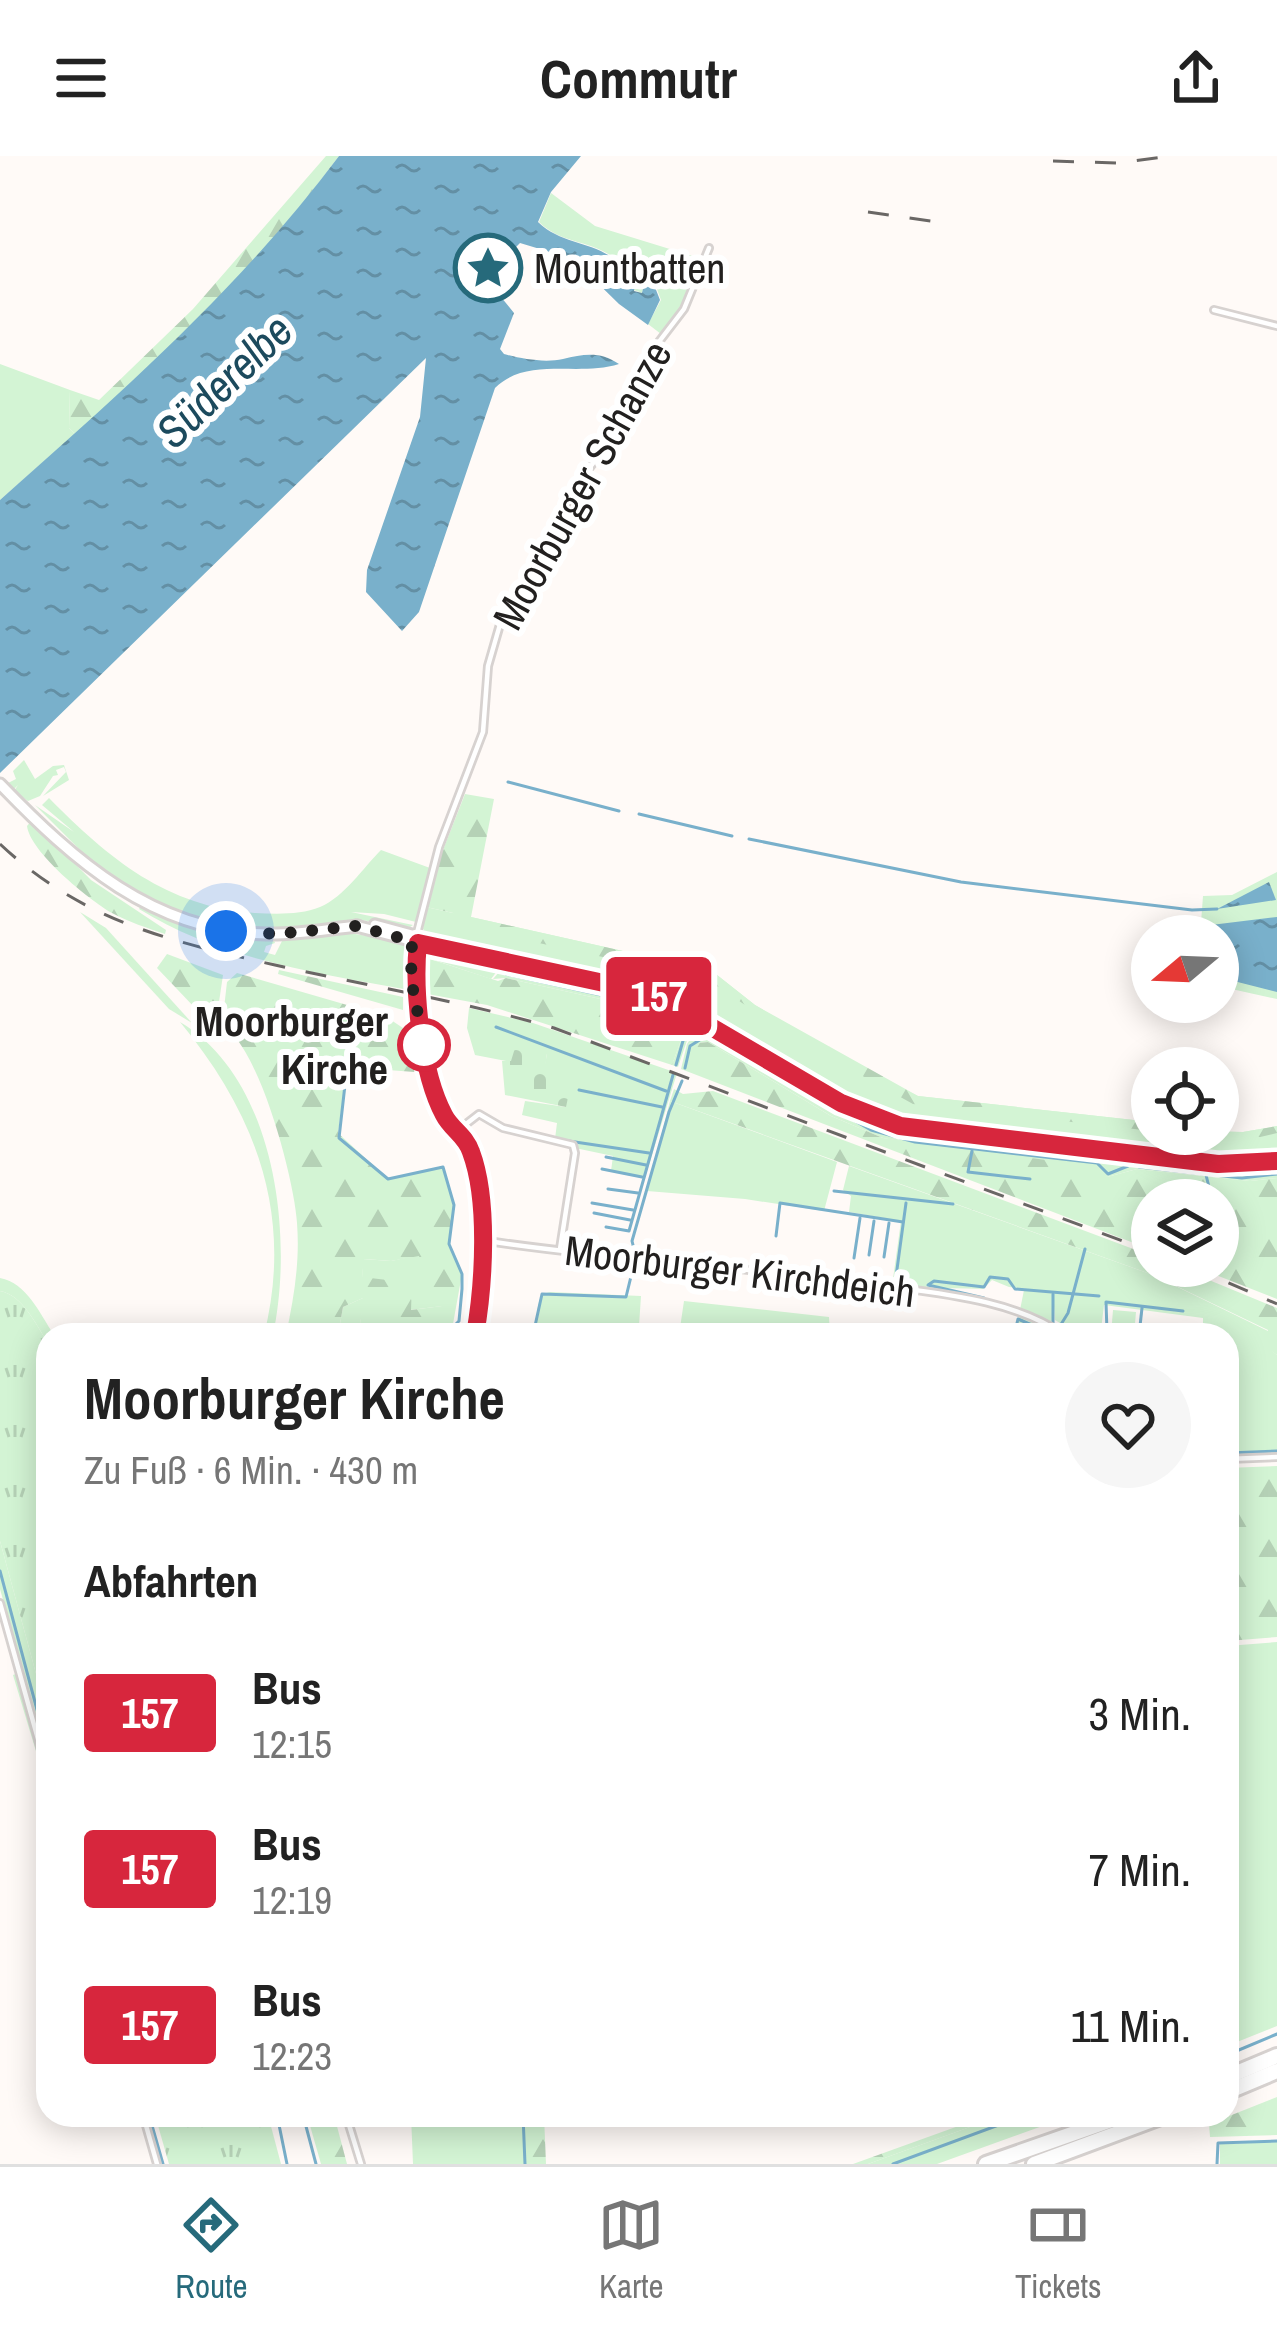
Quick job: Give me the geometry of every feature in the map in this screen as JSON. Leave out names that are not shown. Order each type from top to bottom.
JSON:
[{"type":"highway","points":[[1239,2072],[1277,2056]]},
{"type":"highway","points":[[1239,2087],[1277,2072]]},
{"type":"highway","points":[[986,2164],[1092,2127]]},
{"type":"highway","points":[[1034,2164],[1134,2127]]},
{"type":"main road","points":[[0,784],[102,877],[166,915],[250,934],[378,926],[478,956],[655,994],[841,1103],[900,1126],[1218,1164],[1277,1161]]},
{"type":"street","name":"Moorburger Schanze","points":[[476,1323],[484,1216],[469,1145],[440,1107],[414,994],[416,940],[439,848],[483,732],[488,666],[503,614],[548,550],[571,493],[607,446],[645,360],[684,309],[709,248]]},
{"type":"street","points":[[1214,310],[1277,326]]},
{"type":"street","points":[[457,1131],[479,1114],[503,1127],[575,1148],[560,1249]]},
{"type":"street","name":"Moorburger Kirchdeich","points":[[481,1240],[768,1270],[942,1295],[1041,1323]]},
{"type":"street","points":[[1239,1459],[1277,1457]]},
{"type":"street","points":[[0,1603],[36,1732]]},
{"type":"street","points":[[146,2127],[157,2164]]},
{"type":"street","points":[[350,2127],[361,2164]]},
{"type":"green space","points":[[326,156],[339,156],[247,267],[75,434],[69,428],[70,390],[99,400],[193,309]]},
{"type":"green space","points":[[551,193],[595,226],[699,258],[680,308],[661,334],[648,324],[661,300],[652,276],[646,274],[642,293],[634,290],[639,270],[632,267],[627,286],[622,288],[610,275],[610,255],[547,229],[539,222]]},
{"type":"green space","points":[[0,364],[70,390],[69,428],[75,434],[0,500]]},
{"type":"green space","points":[[24,760],[35,779],[53,766],[64,765],[69,780],[43,796],[66,772],[64,767],[56,770],[58,775],[40,796],[28,801],[14,791],[18,785],[13,790],[6,784],[16,779],[13,771]]},
{"type":"green space","points":[[465,794],[494,799],[471,917],[712,971],[755,1005],[918,1096],[1131,1120],[1131,1129],[913,1104],[794,1038],[708,980],[457,925],[453,913],[426,907]]},
{"type":"green space","points":[[49,798],[94,841],[142,876],[223,909],[280,914],[320,907],[345,889],[381,850],[430,868],[416,922],[351,912],[413,925],[361,920],[271,930],[209,924],[150,903],[98,868],[35,805],[74,832],[42,805]]},
{"type":"green space","points":[[32,820],[91,880],[166,930],[165,934],[112,913],[76,887],[38,849],[27,826]]},
{"type":"green space","points":[[1277,872],[1277,999],[1239,991],[1239,915],[1202,915],[1203,896],[1232,895]]},
{"type":"green space","points":[[426,907],[712,971],[755,1005],[857,1067],[918,1096],[1131,1120],[1131,1149],[895,1121],[847,1102],[770,1052],[662,992],[501,957],[423,929]]},
{"type":"green space","points":[[139,909],[191,926],[273,938],[275,943],[264,952],[275,955],[284,937],[343,932],[404,942],[409,951],[409,990],[235,952],[170,926]]},
{"type":"green space","points":[[80,912],[106,928],[192,1023],[169,1009]]},
{"type":"green space","points":[[428,948],[501,966],[491,979],[421,960]]},
{"type":"green space","points":[[167,954],[223,975],[215,1029],[157,968]]},
{"type":"green space","points":[[421,960],[498,981],[506,978],[641,1008],[680,1028],[672,1065],[487,1005],[422,993]]},
{"type":"green space","points":[[505,965],[664,1001],[694,1020],[678,1067],[672,1065],[681,1040],[641,1008],[493,979]]},
{"type":"green space","points":[[279,970],[403,997],[403,1010],[278,974]]},
{"type":"green space","points":[[237,973],[385,1016],[415,1036],[428,1073],[347,1067],[338,1133],[388,1179],[443,1167],[454,1205],[449,1244],[462,1274],[453,1323],[360,1323],[363,1298],[343,1307],[340,1323],[288,1323],[297,1266],[295,1204],[261,1085],[236,1038],[222,1026],[227,982]],"holes":[[[419,1256],[425,1290],[443,1292],[442,1306],[411,1310],[412,1283],[362,1277],[364,1259]]]},
{"type":"green space","points":[[469,1008],[533,1023],[677,1073],[645,1178],[611,1171],[613,1156],[555,1139],[557,1123],[522,1115],[525,1101],[566,1107],[544,1069],[547,1054],[511,1062],[475,1055],[467,1028]]},
{"type":"green space","points":[[180,1022],[212,1048],[238,1081],[257,1120],[278,1207],[281,1252],[275,1323],[266,1323],[274,1248],[262,1168],[248,1130],[207,1057]]},
{"type":"green space","points":[[701,1023],[870,1120],[919,1133],[1133,1157],[1134,1165],[1139,1158],[1233,1168],[1277,1164],[1277,1178],[1250,1181],[1137,1169],[1107,1177],[883,1138],[831,1116],[708,1042],[687,1044]]},
{"type":"green space","points":[[708,1042],[831,1116],[883,1138],[1091,1166],[1107,1177],[1137,1169],[1231,1179],[1131,1179],[1131,1242],[681,1069],[687,1044]]},
{"type":"green space","points":[[515,1048],[547,1053],[545,1069],[573,1074],[566,1107],[505,1095],[502,1061],[511,1061]]},
{"type":"green space","points":[[674,1089],[683,1094],[713,1091],[1131,1248],[1131,1267],[670,1101]]},
{"type":"green space","points":[[670,1101],[837,1162],[824,1211],[647,1191]]},
{"type":"green space","points":[[1277,1126],[1277,1158],[1178,1155],[1239,1155],[1239,1132]]},
{"type":"green space","points":[[1277,1126],[1277,1133],[1239,1141],[1243,1132]]},
{"type":"green space","points":[[849,1166],[1131,1267],[1131,1287],[1178,1287],[1268,1331],[1268,1348],[1277,1355],[1277,1455],[1239,1457],[1239,1323],[1203,1323],[1203,1318],[1104,1305],[1102,1323],[1060,1323],[1055,1320],[1053,1292],[992,1280],[983,1289],[892,1286],[901,1221],[849,1212],[851,1196],[843,1190]]},
{"type":"green space","points":[[1277,1178],[1277,1299],[1239,1284],[1239,1180]]},
{"type":"green space","points":[[419,1255],[443,1292],[443,1306],[410,1310],[362,1278],[363,1259],[391,1261]]},
{"type":"green space","points":[[0,1278],[18,1286],[46,1323],[36,1323],[22,1304],[0,1291]]},
{"type":"green space","points":[[1178,1287],[1226,1287],[1277,1308],[1277,1355],[1268,1349],[1268,1330]]},
{"type":"green space","points":[[1024,1290],[1053,1293],[1052,1323],[1017,1323]]},
{"type":"green space","points":[[0,1291],[22,1304],[36,1323],[36,1674],[0,1541]]},
{"type":"green space","points":[[542,1294],[641,1296],[639,1323],[535,1323]]},
{"type":"green space","points":[[365,1297],[360,1323],[340,1323],[343,1307]]},
{"type":"green space","points":[[684,1301],[829,1317],[829,1323],[681,1323]]},
{"type":"green space","points":[[1113,1310],[1136,1312],[1135,1323],[1112,1323]]},
{"type":"green space","points":[[1277,1466],[1277,1637],[1239,1640],[1239,1468]]},
{"type":"green space","points":[[0,1541],[36,1674],[36,1719],[0,1589]]},
{"type":"green space","points":[[1277,1642],[1277,2026],[1239,2041],[1239,1645]]},
{"type":"green space","points":[[18,1673],[36,1751],[13,1675]]},
{"type":"green space","points":[[1277,2097],[1277,2135],[1210,2137],[1209,2127],[1239,2127],[1239,2112]]},
{"type":"green space","points":[[158,2127],[271,2127],[281,2164],[169,2164]]},
{"type":"green space","points":[[310,2127],[337,2127],[347,2164],[321,2164]]},
{"type":"green space","points":[[411,2127],[538,2127],[539,2164],[413,2164]]},
{"type":"green space","points":[[523,2127],[544,2127],[546,2164],[525,2164]]},
{"type":"green space","points":[[956,2127],[970,2127],[868,2164],[853,2164]]},
{"type":"green space","points":[[970,2127],[1040,2127],[937,2164],[868,2164]]},
{"type":"green space","points":[[1277,2142],[1277,2164],[1220,2164],[1220,2144]]},
{"type":"water","name":"Süderelbe","points":[[339,156],[581,156],[551,192],[538,222],[610,256],[610,275],[622,289],[627,287],[632,268],[638,270],[634,291],[642,293],[646,275],[651,277],[660,300],[648,325],[573,259],[520,243],[506,257],[499,284],[501,297],[514,313],[500,349],[504,354],[549,361],[592,355],[619,364],[522,373],[495,388],[419,612],[402,631],[366,592],[367,570],[420,417],[426,358],[0,773],[0,500],[221,294]]},
{"type":"water","points":[[1269,882],[1276,900],[1217,909]]},
{"type":"water","points":[[1277,917],[1277,992],[1239,982],[1239,922]]},
{"type":"waterway","points":[[508,782],[619,811]]},
{"type":"waterway","points":[[639,814],[732,836]]},
{"type":"waterway","points":[[749,839],[961,882],[1192,910],[1217,909]]},
{"type":"waterway","points":[[431,954],[493,970]]},
{"type":"waterway","points":[[506,974],[651,1006],[687,1027],[676,1065]]},
{"type":"waterway","points":[[496,1027],[666,1091]]},
{"type":"waterway","points":[[685,1068],[690,1046],[706,1036],[871,1130],[915,1142],[1097,1163],[1108,1174],[1128,1166]]},
{"type":"waterway","points":[[347,1067],[339,1138],[388,1179],[443,1167],[454,1205],[449,1244],[462,1274],[457,1323]]},
{"type":"waterway","points":[[606,1227],[629,1231],[673,1075]]},
{"type":"waterway","points":[[635,1253],[632,1241],[682,1081]]},
{"type":"waterway","points":[[579,1090],[662,1107]]},
{"type":"waterway","points":[[555,1139],[649,1153]]},
{"type":"waterway","points":[[972,1151],[968,1172],[1030,1179]]},
{"type":"waterway","points":[[606,1157],[646,1165]]},
{"type":"waterway","points":[[1139,1167],[1242,1178],[1277,1174]]},
{"type":"waterway","points":[[602,1169],[642,1177]]},
{"type":"waterway","points":[[1206,1175],[1207,1179]]},
{"type":"waterway","points":[[608,1189],[638,1193]]},
{"type":"waterway","points":[[834,1191],[953,1204]]},
{"type":"waterway","points":[[592,1203],[633,1210]]},
{"type":"waterway","points":[[776,1236],[780,1203],[903,1222]]},
{"type":"waterway","points":[[895,1284],[906,1203]]},
{"type":"waterway","points":[[594,1213],[630,1220]]},
{"type":"waterway","points":[[854,1258],[860,1218]]},
{"type":"waterway","points":[[869,1255],[874,1221]]},
{"type":"waterway","points":[[884,1257],[889,1223]]},
{"type":"waterway","points":[[1062,1323],[1085,1249]]},
{"type":"waterway","points":[[536,1323],[542,1294],[626,1297],[635,1260]]},
{"type":"waterway","points":[[984,1298],[928,1285],[934,1281],[984,1287],[990,1277],[1008,1279],[1015,1289],[1099,1296]]},
{"type":"waterway","points":[[1053,1294],[1053,1323]]},
{"type":"waterway","points":[[1107,1323],[1106,1302],[1183,1311]]},
{"type":"waterway","points":[[1140,1323],[1142,1308]]},
{"type":"waterway","points":[[1017,1323],[1018,1319],[1027,1323]]},
{"type":"waterway","points":[[1239,1453],[1277,1451]]},
{"type":"waterway","points":[[0,1571],[36,1706]]},
{"type":"waterway","points":[[1239,2050],[1277,2034]]},
{"type":"waterway","points":[[152,2127],[163,2164]]},
{"type":"waterway","points":[[279,2127],[287,2164]]},
{"type":"waterway","points":[[306,2127],[316,2164]]},
{"type":"waterway","points":[[523,2127],[525,2164]]},
{"type":"waterway","points":[[893,2164],[993,2127]]},
{"type":"waterway","points":[[1217,2164],[1218,2143],[1277,2141]]},
{"type":"railway","points":[[1053,161],[1118,163],[1171,156]]},
{"type":"railway","points":[[868,212],[937,222]]},
{"type":"railway","points":[[0,844],[63,892],[128,924],[236,956],[554,1028],[1131,1244]]},
{"type":"railway","points":[[1238,1287],[1277,1304]]},
{"type":"bus line","name":"157","points":[[477,1323],[484,1211],[471,1150],[440,1107],[421,1031],[414,991],[418,943],[655,994],[841,1103],[900,1126],[1218,1164],[1277,1161]]},
{"type":"place","name":"Mountbatten","points":[[488,268]]},
{"type":"place","name":"Moorburger Kirche","points":[[424,1045]]},
{"type":"route","points":[[226,931],[277,934],[356,926],[412,941],[411,979],[424,1045]]}]
